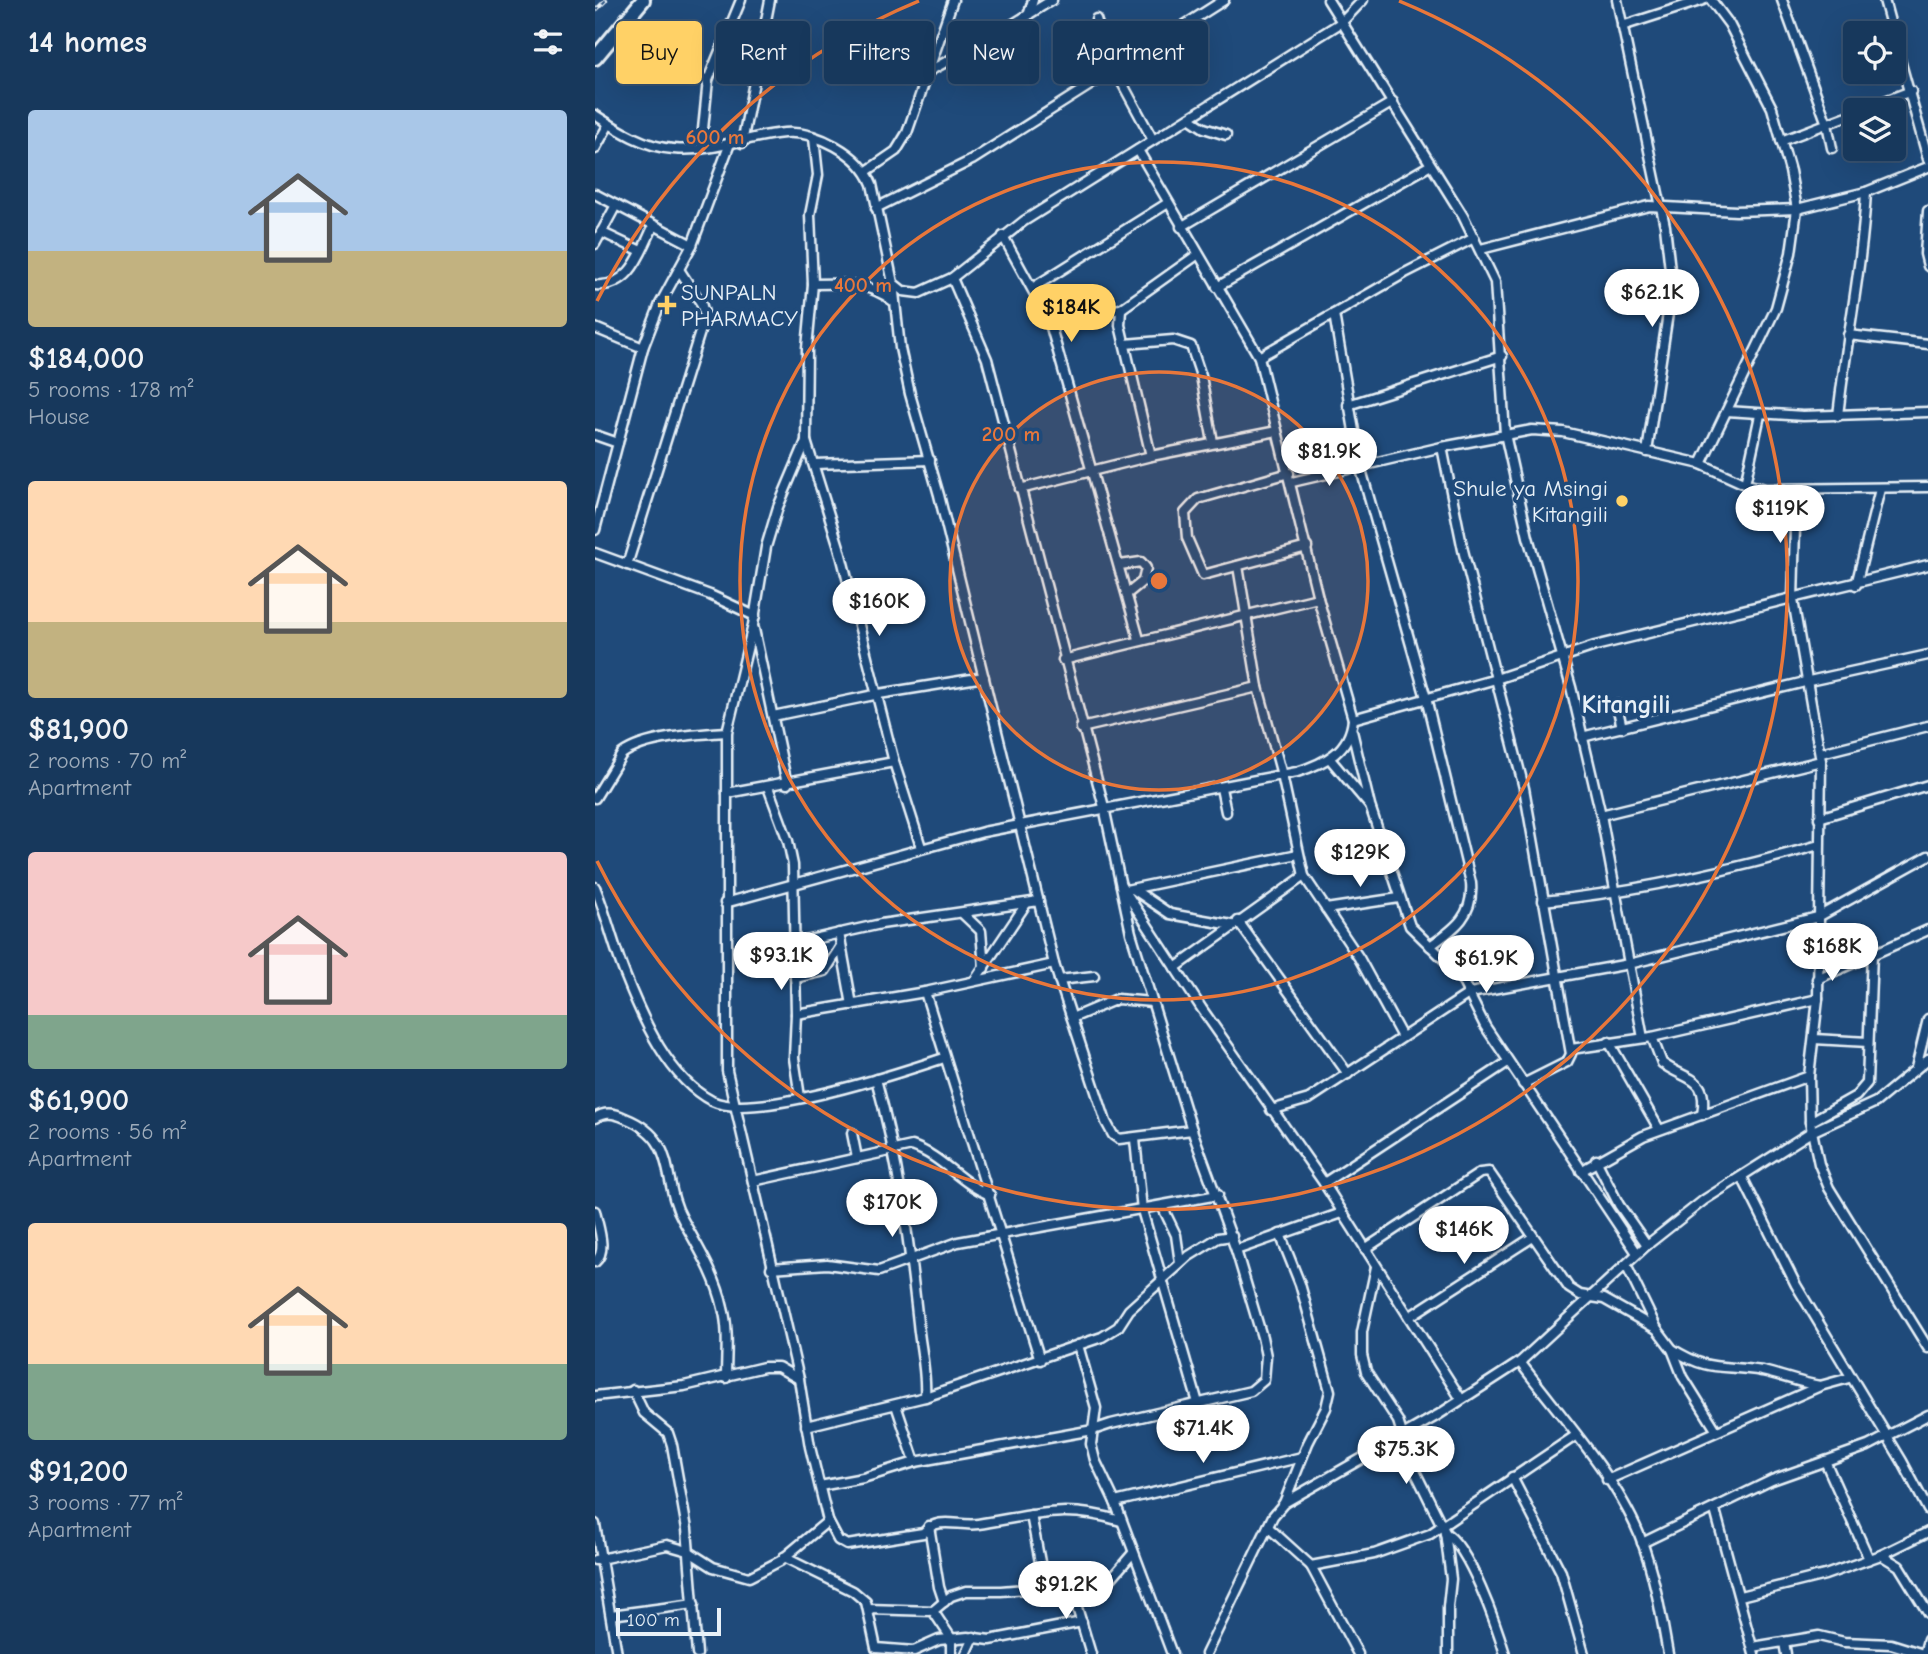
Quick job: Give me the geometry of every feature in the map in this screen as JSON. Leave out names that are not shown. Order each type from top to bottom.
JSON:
[{"type":"highway","points":[[626,21],[643,0]]},
{"type":"highway","points":[[595,58],[616,32]]},
{"type":"street","points":[[701,149],[708,79],[741,0]]},
{"type":"street","points":[[741,143],[771,0]]},
{"type":"street","points":[[934,60],[953,0]]},
{"type":"street","points":[[1028,16],[1033,0]]},
{"type":"street","points":[[934,67],[1052,0]]},
{"type":"street","points":[[1191,21],[1224,0]]},
{"type":"street","points":[[1328,0],[1481,249],[1498,294],[1505,434],[1528,537],[1601,815],[1629,964],[1648,1037],[1662,1063],[1686,1075],[1700,1087],[1705,1101],[1702,1115]]},
{"type":"street","points":[[893,283],[903,291],[919,293],[952,278],[1003,236],[1342,22],[1363,0]]},
{"type":"street","points":[[1617,0],[1668,244],[1671,301],[1647,452]]},
{"type":"street","points":[[1622,26],[1703,0]]},
{"type":"street","points":[[1702,464],[1776,307],[1791,253],[1797,209],[1795,189],[1766,96],[1729,24],[1711,0]]},
{"type":"street","points":[[1781,0],[1827,124],[1832,148]]},
{"type":"street","points":[[1884,0],[1890,21]]},
{"type":"street","points":[[1906,75],[1928,159]]},
{"type":"street","points":[[702,77],[708,79]]},
{"type":"street","points":[[867,172],[896,151],[902,142],[925,84]]},
{"type":"street","points":[[876,208],[972,160],[1093,84]]},
{"type":"street","points":[[1123,84],[1153,140]]},
{"type":"street","points":[[1893,98],[1911,91]]},
{"type":"street","points":[[1181,227],[1393,102]]},
{"type":"street","points":[[595,115],[653,145],[673,149],[729,146],[781,133],[814,138],[847,153],[867,172],[893,283],[899,348],[930,460],[1059,980],[1111,1133],[1119,1139],[1135,1139],[1192,1130]]},
{"type":"street","points":[[1189,118],[1204,128],[1226,135]]},
{"type":"street","points":[[1781,141],[1843,118]]},
{"type":"street","points":[[595,149],[609,124]]},
{"type":"street","points":[[814,138],[818,170],[810,215],[813,284],[807,348],[806,441],[815,464],[879,694],[894,762],[921,847]]},
{"type":"street","points":[[595,530],[643,348],[660,304],[692,245],[729,146]]},
{"type":"street","points":[[1138,149],[1197,255],[1259,357],[1291,478],[1318,597],[1353,719],[1352,731],[1370,806],[1410,926],[1459,974],[1479,1016],[1508,1062],[1637,1254]]},
{"type":"street","points":[[1217,287],[1429,166]]},
{"type":"street","points":[[1481,249],[1630,208],[1661,205],[1735,211],[1797,209],[1866,192],[1928,167]]},
{"type":"street","points":[[1838,416],[1848,335],[1861,265],[1866,192]]},
{"type":"street","points":[[595,194],[653,227],[692,245]]},
{"type":"street","points":[[1034,287],[1168,203]]},
{"type":"street","points":[[595,244],[616,205]]},
{"type":"street","points":[[1928,211],[1925,254],[1928,265]]},
{"type":"street","points":[[595,285],[618,282],[642,251],[653,227]]},
{"type":"street","points":[[601,232],[642,251]]},
{"type":"street","points":[[1003,236],[1034,287],[1049,320],[1139,639]]},
{"type":"street","points":[[1259,357],[1474,238]]},
{"type":"street","points":[[1049,320],[1121,309],[1197,255]]},
{"type":"street","points":[[627,565],[705,317],[701,303],[680,271]]},
{"type":"street","points":[[820,1486],[863,1478],[915,1462],[1093,1430],[1251,1391],[1263,1380],[1265,1373],[1262,1337],[1237,1250],[1192,1130],[1119,883],[1104,807],[1063,660],[981,338],[952,278]]},
{"type":"street","points":[[813,284],[855,284],[882,292],[893,301]]},
{"type":"street","points":[[1121,309],[1125,344],[1150,456]]},
{"type":"street","points":[[1334,314],[1360,466],[1426,698],[1463,843],[1472,899],[1467,914],[1459,923],[1430,946]]},
{"type":"street","points":[[595,328],[643,348]]},
{"type":"street","points":[[1848,335],[1928,344]]},
{"type":"street","points":[[1125,344],[1173,340],[1191,346],[1203,385],[1213,442]]},
{"type":"street","points":[[1348,405],[1502,355]]},
{"type":"street","points":[[1727,411],[1760,415],[1838,416],[1928,412]]},
{"type":"street","points":[[1745,484],[1760,415]]},
{"type":"street","points":[[1307,547],[1214,574],[1201,574],[1187,538],[1185,513],[1198,499],[1532,430],[1563,432],[1702,464],[1745,484],[1766,489],[1796,491],[1928,487]]},
{"type":"street","points":[[1020,489],[1150,456],[1277,431]]},
{"type":"street","points":[[595,435],[618,443]]},
{"type":"street","points":[[806,441],[778,507],[766,548],[754,620],[727,732],[725,1038],[734,1106],[799,1379],[806,1426],[828,1521],[838,1540],[847,1545],[912,1536],[923,1533],[929,1526],[943,1522],[977,1524],[1009,1516],[1078,1511],[1121,1521]]},
{"type":"street","points":[[1442,447],[1463,550],[1527,801],[1570,1049],[1571,1058],[1567,1062],[1523,1084]]},
{"type":"street","points":[[815,464],[930,460]]},
{"type":"street","points":[[1856,585],[1880,489]]},
{"type":"street","points":[[1796,491],[1793,600],[1821,757],[1818,999],[1809,1076],[1811,1132],[1819,1164],[1829,1188],[1928,1348]]},
{"type":"street","points":[[595,553],[710,595],[754,620],[787,784]]},
{"type":"street","points":[[1120,565],[1136,562],[1144,564],[1146,568],[1143,581],[1127,594]]},
{"type":"street","points":[[1353,719],[1496,680],[1595,646],[1856,585],[1928,565]]},
{"type":"street","points":[[1238,566],[1258,687],[1282,775],[1304,876],[1359,958],[1402,1037]]},
{"type":"street","points":[[1063,660],[1139,639],[1318,597]]},
{"type":"street","points":[[1582,737],[1808,681],[1928,655]]},
{"type":"street","points":[[773,716],[879,694],[984,677]]},
{"type":"street","points":[[1081,728],[1258,687]]},
{"type":"street","points":[[1617,705],[1622,728]]},
{"type":"street","points":[[1601,815],[1928,726]]},
{"type":"street","points":[[725,903],[921,847],[1104,807],[1282,775],[1330,759],[1352,731]]},
{"type":"street","points":[[595,798],[629,749],[674,738],[727,732]]},
{"type":"street","points":[[1330,759],[1370,806]]},
{"type":"street","points":[[727,793],[787,784],[894,762]]},
{"type":"street","points":[[1819,818],[1928,785]]},
{"type":"street","points":[[768,787],[789,841],[794,883],[794,1058],[800,1097]]},
{"type":"street","points":[[1221,788],[1226,812]]},
{"type":"street","points":[[1543,901],[1617,893],[1743,867],[1819,845]]},
{"type":"street","points":[[1129,890],[1298,854]]},
{"type":"street","points":[[1271,1110],[1309,1099],[1470,993],[1629,964],[1818,918],[1928,856]]},
{"type":"street","points":[[1175,968],[1304,876]]},
{"type":"street","points":[[1119,883],[1170,914],[1235,923],[1348,1074]]},
{"type":"street","points":[[595,887],[626,976],[665,1056],[694,1089],[712,1101],[734,1106],[757,1106],[877,1079],[944,1058]]},
{"type":"street","points":[[1129,890],[1175,968],[1324,1183],[1461,1399]]},
{"type":"street","points":[[1326,909],[1399,898]]},
{"type":"street","points":[[796,943],[839,933],[1039,901]]},
{"type":"street","points":[[975,980],[1026,904]]},
{"type":"street","points":[[962,914],[981,931],[984,969]]},
{"type":"street","points":[[1817,979],[1928,930]]},
{"type":"street","points":[[839,933],[852,1005]]},
{"type":"street","points":[[795,978],[825,971],[841,946]]},
{"type":"street","points":[[1810,1122],[1864,1088],[1868,1078],[1872,953]]},
{"type":"street","points":[[796,1014],[926,992],[1054,964]]},
{"type":"street","points":[[1059,980],[1094,976]]},
{"type":"street","points":[[926,992],[944,1058],[1002,1232],[1040,1360]]},
{"type":"street","points":[[1072,1018],[1117,999],[1152,1002]]},
{"type":"street","points":[[1570,1049],[1648,1037],[1818,999]]},
{"type":"street","points":[[1916,1068],[1928,1019]]},
{"type":"street","points":[[1814,1039],[1868,1042]]},
{"type":"street","points":[[1608,1042],[1659,1129]]},
{"type":"street","points":[[1284,1503],[1405,1434],[1520,1362],[1595,1296],[1647,1245],[1704,1200],[1811,1132],[1876,1102],[1928,1059]]},
{"type":"street","points":[[1324,1183],[1508,1062]]},
{"type":"street","points":[[1581,1171],[1596,1160],[1659,1129],[1809,1076]]},
{"type":"street","points":[[877,1079],[893,1148],[910,1260],[926,1375],[925,1397]]},
{"type":"street","points":[[595,1118],[612,1113],[626,1118],[644,1128],[663,1149],[679,1212],[703,1252],[723,1307],[726,1378]]},
{"type":"street","points":[[852,1133],[857,1158]]},
{"type":"street","points":[[1135,1139],[1142,1210],[1198,1403]]},
{"type":"street","points":[[753,1181],[893,1148],[918,1148],[941,1162],[966,1183],[990,1195]]},
{"type":"street","points":[[1596,1160],[1619,1205],[1647,1245]]},
{"type":"street","points":[[1365,1249],[1485,1171],[1496,1179],[1569,1288],[1585,1296],[1595,1296],[1657,1329]]},
{"type":"street","points":[[1742,1177],[1774,1246],[1928,1510]]},
{"type":"street","points":[[771,1268],[827,1264],[879,1271],[938,1247],[1002,1232],[1218,1195]]},
{"type":"street","points":[[1162,1206],[1176,1235],[1179,1263]]},
{"type":"street","points":[[595,1211],[601,1245],[601,1255],[595,1262]]},
{"type":"street","points":[[1237,1250],[1342,1213]]},
{"type":"street","points":[[1206,1654],[1268,1527],[1284,1503],[1302,1457],[1326,1408],[1329,1382],[1300,1284],[1280,1234]]},
{"type":"street","points":[[806,1426],[925,1397],[1040,1360],[1114,1331],[1129,1310],[1179,1263],[1208,1243],[1232,1236]]},
{"type":"street","points":[[1409,1317],[1533,1237]]},
{"type":"street","points":[[1626,1265],[1657,1329],[1672,1349],[1683,1377],[1716,1430]]},
{"type":"street","points":[[1376,1267],[1362,1332],[1362,1355],[1366,1372],[1392,1409],[1405,1434],[1411,1463],[1444,1528],[1492,1610],[1505,1654]]},
{"type":"street","points":[[1078,1345],[1096,1408],[1091,1444],[1095,1460],[1115,1502],[1172,1654]]},
{"type":"street","points":[[1672,1349],[1694,1363],[1714,1368],[1764,1371],[1820,1387]]},
{"type":"street","points":[[1520,1362],[1628,1512],[1642,1543],[1668,1654]]},
{"type":"street","points":[[595,1396],[684,1386],[726,1378],[754,1368],[773,1367],[799,1379]]},
{"type":"street","points":[[1607,1480],[1716,1430],[1820,1387],[1849,1378]]},
{"type":"street","points":[[633,1390],[644,1412],[669,1436],[687,1528],[697,1654]]},
{"type":"street","points":[[896,1405],[915,1462]]},
{"type":"street","points":[[1642,1543],[1715,1510],[1749,1491],[1887,1437],[1928,1415]]},
{"type":"street","points":[[1311,1566],[1374,1555],[1444,1528],[1512,1477],[1575,1436]]},
{"type":"street","points":[[1115,1502],[1302,1457]]},
{"type":"street","points":[[1825,1461],[1845,1500],[1869,1559]]},
{"type":"street","points":[[1512,1477],[1562,1572],[1584,1654]]},
{"type":"street","points":[[1715,1510],[1753,1651],[1819,1636],[1844,1642],[1892,1644],[1924,1654],[1928,1640]]},
{"type":"street","points":[[1031,1515],[1040,1562],[1040,1587]]},
{"type":"street","points":[[598,1559],[667,1545],[688,1552],[713,1567],[749,1577],[784,1557],[828,1521]]},
{"type":"street","points":[[595,1524],[598,1559],[617,1654]]},
{"type":"street","points":[[929,1526],[944,1602]]},
{"type":"street","points":[[1268,1527],[1311,1566],[1358,1654]]},
{"type":"street","points":[[1444,1528],[1451,1579],[1448,1654]]},
{"type":"street","points":[[1740,1596],[1825,1575],[1881,1555],[1928,1532]]},
{"type":"street","points":[[868,1609],[933,1611],[966,1591],[1001,1591],[1108,1581],[1133,1553]]},
{"type":"street","points":[[1881,1555],[1899,1566],[1928,1613]]},
{"type":"street","points":[[784,1557],[853,1591],[866,1602],[876,1648],[914,1651],[932,1642],[951,1638],[974,1637],[990,1640],[1082,1622]]},
{"type":"street","points":[[1070,1584],[1091,1654]]},
{"type":"street","points":[[611,1615],[694,1604]]},
{"type":"street","points":[[933,1611],[951,1638],[951,1654]]},
{"type":"street","points":[[966,1654],[974,1637]]},
{"type":"street","points":[[1784,1642],[1786,1654]]},
{"type":"railway","points":[[595,11],[606,0]]},
{"type":"place","name":"SUNPALN PHARMACY","points":[[667,305]]},
{"type":"place","name":"Shule ya Msingi Kitangili","points":[[1622,501]]},
{"type":"district","name":"Kitangili","points":[[1626,704]]}]
